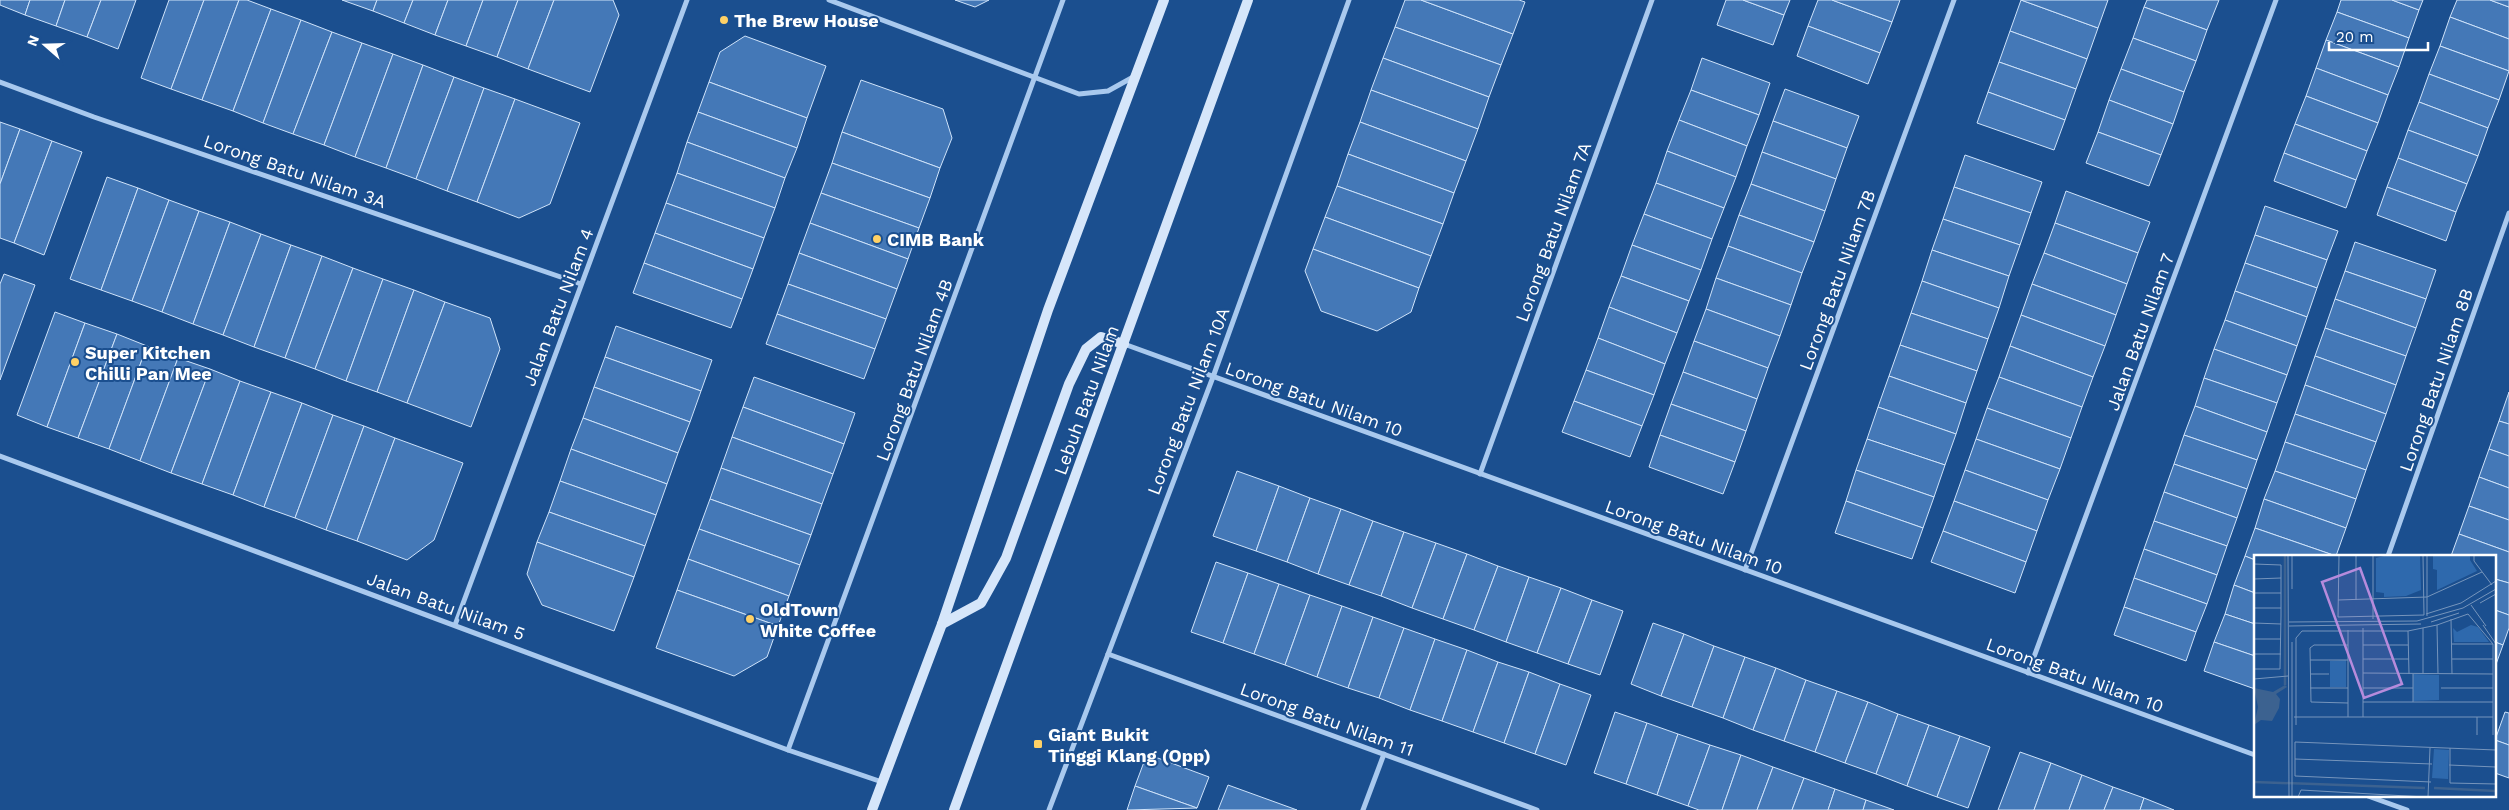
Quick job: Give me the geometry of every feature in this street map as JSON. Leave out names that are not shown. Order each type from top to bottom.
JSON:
[{"type":"main road","points":[[872,810],[942,624],[1048,310],[1164,0]]},
{"type":"main road","name":"Lebuh Batu Nilam","points":[[954,810],[1248,0]]},
{"type":"main road","points":[[942,624],[981,602],[1006,558],[1069,384],[1086,348],[1101,337],[1124,344]]},
{"type":"street","name":"Jalan Batu Nilam 4","points":[[455,625],[687,0]]},
{"type":"street","points":[[829,0],[1079,94],[1108,91],[1137,74]]},
{"type":"street","name":"Lorong Batu Nilam 4B","points":[[788,750],[1036,79],[1063,0]]},
{"type":"street","name":"Lorong Batu Nilam 10A","points":[[1049,810],[1213,377],[1349,0]]},
{"type":"street","name":"Lorong Batu Nilam 7A","points":[[1480,474],[1652,0]]},
{"type":"street","name":"Lorong Batu Nilam 7B","points":[[1745,570],[1954,0]]},
{"type":"street","name":"Jalan Batu Nilam 7","points":[[2028,673],[2276,0]]},
{"type":"street","name":"Lorong Batu Nilam 3A","points":[[0,82],[94,117],[582,284]]},
{"type":"street","name":"Lorong Batu Nilam 8B","points":[[2388,555],[2509,213]]},
{"type":"street","name":"Lorong Batu Nilam 10","points":[[1124,344],[2254,756]]},
{"type":"street","name":"Jalan Batu Nilam 5","points":[[0,456],[788,750],[882,782]]},
{"type":"street","name":"Lorong Batu Nilam 11","points":[[1108,654],[1537,810]]},
{"type":"street","points":[[1363,810],[1384,754]]},
{"type":"street","points":[[2374,798],[2407,810]]},
{"type":"building","points":[[0,0],[30,0],[25,15],[0,5]]},
{"type":"building","points":[[30,0],[65,0],[56,26],[25,15]]},
{"type":"building","points":[[65,0],[101,0],[87,37],[56,26]]},
{"type":"building","points":[[101,0],[136,0],[118,49],[87,37]]},
{"type":"building","points":[[169,0],[204,0],[171,89],[141,78]]},
{"type":"building","points":[[204,0],[239,0],[202,100],[171,89]]},
{"type":"building","points":[[239,0],[247,0],[271,9],[233,111],[202,100]]},
{"type":"building","points":[[342,0],[377,0],[373,11]]},
{"type":"building","points":[[377,0],[413,0],[404,23],[373,11]]},
{"type":"building","points":[[413,0],[448,0],[435,35],[404,23]]},
{"type":"building","points":[[448,0],[483,0],[466,46],[435,35]]},
{"type":"building","points":[[483,0],[518,0],[497,57],[466,46]]},
{"type":"building","points":[[518,0],[554,0],[528,69],[497,57]]},
{"type":"building","points":[[554,0],[613,0],[619,15],[590,92],[528,69]]},
{"type":"building","points":[[955,0],[989,0],[975,7]]},
{"type":"building","points":[[1405,0],[1421,0],[1513,34],[1501,65],[1395,27]]},
{"type":"building","points":[[1421,0],[1519,0],[1525,2],[1513,34]]},
{"type":"building","points":[[1726,0],[1743,0],[1784,15],[1773,45],[1717,25]]},
{"type":"building","points":[[1743,0],[1790,0],[1784,15]]},
{"type":"building","points":[[1818,0],[1832,0],[1892,22],[1880,53],[1808,26]]},
{"type":"building","points":[[1832,0],[1900,0],[1892,22]]},
{"type":"building","points":[[2021,0],[2098,28],[2087,59],[2010,31]]},
{"type":"building","points":[[2021,0],[2108,0],[2098,28]]},
{"type":"building","points":[[2147,0],[2219,0],[2207,30],[2144,7]]},
{"type":"building","points":[[2341,0],[2392,0],[2419,10],[2409,38],[2337,12]]},
{"type":"building","points":[[2392,0],[2423,0],[2419,10]]},
{"type":"building","points":[[2457,0],[2490,0],[2509,7],[2509,39],[2450,17]]},
{"type":"building","points":[[2490,0],[2509,0],[2509,7]]},
{"type":"building","points":[[2144,7],[2207,30],[2196,61],[2133,38]]},
{"type":"building","points":[[271,9],[301,20],[263,123],[233,111]]},
{"type":"building","points":[[2337,12],[2409,38],[2399,67],[2326,40]]},
{"type":"building","points":[[2450,17],[2509,39],[2509,71],[2440,46]]},
{"type":"building","points":[[301,20],[332,32],[293,134],[263,123]]},
{"type":"building","points":[[1808,26],[1880,53],[1868,84],[1797,56]]},
{"type":"building","points":[[1395,27],[1501,65],[1489,97],[1383,58]]},
{"type":"building","points":[[2010,31],[2087,59],[2076,89],[1999,62]]},
{"type":"building","points":[[332,32],[362,43],[324,145],[293,134]]},
{"type":"building","points":[[745,36],[826,66],[807,118],[709,82],[720,52]]},
{"type":"building","points":[[2133,38],[2196,61],[2184,92],[2121,69]]},
{"type":"building","points":[[2326,40],[2399,67],[2388,95],[2316,68]]},
{"type":"building","points":[[362,43],[393,54],[355,157],[324,145]]},
{"type":"building","points":[[2440,46],[2509,71],[2499,100],[2429,74]]},
{"type":"building","points":[[393,54],[423,65],[386,168],[355,157]]},
{"type":"building","points":[[1383,58],[1489,97],[1478,129],[1371,90]]},
{"type":"building","points":[[1702,58],[1770,83],[1759,115],[1691,90]]},
{"type":"building","points":[[1999,62],[2076,89],[2065,120],[1988,92]]},
{"type":"building","points":[[423,65],[454,77],[416,179],[386,168]]},
{"type":"building","points":[[2316,68],[2388,95],[2378,123],[2306,96]]},
{"type":"building","points":[[2121,69],[2184,92],[2173,124],[2109,100]]},
{"type":"building","points":[[2429,74],[2499,100],[2488,128],[2419,102]]},
{"type":"building","points":[[454,77],[484,88],[447,191],[416,179]]},
{"type":"building","points":[[861,80],[943,109],[952,138],[940,168],[842,132]]},
{"type":"building","points":[[709,82],[807,118],[797,148],[698,112]]},
{"type":"building","points":[[484,88],[515,99],[477,202],[447,191]]},
{"type":"building","points":[[1785,89],[1859,116],[1847,148],[1773,121]]},
{"type":"building","points":[[1371,90],[1478,129],[1466,161],[1360,122]]},
{"type":"building","points":[[1691,90],[1759,115],[1747,146],[1679,120]]},
{"type":"building","points":[[1988,92],[2065,120],[2054,150],[1977,123]]},
{"type":"building","points":[[2306,96],[2378,123],[2367,151],[2295,124]]},
{"type":"building","points":[[515,99],[580,123],[550,204],[519,218],[477,202]]},
{"type":"building","points":[[2109,100],[2173,124],[2161,155],[2098,132]]},
{"type":"building","points":[[2419,102],[2488,128],[2478,156],[2408,130]]},
{"type":"building","points":[[698,112],[797,148],[785,178],[687,142]]},
{"type":"building","points":[[1679,120],[1747,146],[1736,177],[1667,151]]},
{"type":"building","points":[[1773,121],[1847,148],[1836,179],[1762,152]]},
{"type":"building","points":[[0,122],[20,129],[0,184]]},
{"type":"building","points":[[1360,122],[1466,161],[1454,193],[1348,154]]},
{"type":"building","points":[[2295,124],[2367,151],[2356,180],[2284,153]]},
{"type":"building","points":[[20,129],[52,141],[14,243],[0,238],[0,184]]},
{"type":"building","points":[[2408,130],[2478,156],[2467,184],[2398,158]]},
{"type":"building","points":[[842,132],[940,168],[930,198],[832,163]]},
{"type":"building","points":[[2098,132],[2161,155],[2149,186],[2086,163]]},
{"type":"building","points":[[52,141],[82,152],[44,255],[14,243]]},
{"type":"building","points":[[687,142],[785,178],[775,208],[677,173]]},
{"type":"building","points":[[1667,151],[1736,177],[1724,208],[1656,183]]},
{"type":"building","points":[[1762,152],[1836,179],[1825,211],[1751,184]]},
{"type":"building","points":[[2284,153],[2356,180],[2346,208],[2274,181]]},
{"type":"building","points":[[1348,154],[1454,193],[1443,224],[1337,186]]},
{"type":"building","points":[[1965,155],[2042,182],[2031,213],[1954,187]]},
{"type":"building","points":[[2398,158],[2467,184],[2456,212],[2387,187]]},
{"type":"building","points":[[832,163],[930,198],[919,228],[821,193]]},
{"type":"building","points":[[677,173],[775,208],[764,238],[666,203]]},
{"type":"building","points":[[107,177],[138,188],[101,290],[70,279]]},
{"type":"building","points":[[1656,183],[1724,208],[1712,239],[1644,214]]},
{"type":"building","points":[[1751,184],[1825,211],[1814,242],[1739,215]]},
{"type":"building","points":[[1337,186],[1443,224],[1431,256],[1325,217]]},
{"type":"building","points":[[1954,187],[2031,213],[2020,245],[1943,219]]},
{"type":"building","points":[[2387,187],[2456,212],[2446,241],[2377,215]]},
{"type":"building","points":[[138,188],[169,200],[132,301],[101,290]]},
{"type":"building","points":[[2066,191],[2150,222],[2138,253],[2055,223]]},
{"type":"building","points":[[821,193],[919,228],[908,259],[810,223]]},
{"type":"building","points":[[169,200],[199,211],[162,312],[132,301]]},
{"type":"building","points":[[666,203],[764,238],[753,269],[655,233]]},
{"type":"building","points":[[2265,206],[2338,231],[2327,260],[2255,235]]},
{"type":"building","points":[[199,211],[230,222],[193,324],[162,312]]},
{"type":"building","points":[[1644,214],[1712,239],[1701,270],[1632,245]]},
{"type":"building","points":[[1739,215],[1814,242],[1802,273],[1728,246]]},
{"type":"building","points":[[1325,217],[1431,256],[1419,288],[1313,249]]},
{"type":"building","points":[[1943,219],[2020,245],[2009,276],[1932,250]]},
{"type":"building","points":[[230,222],[261,234],[223,335],[193,324]]},
{"type":"building","points":[[810,223],[908,259],[897,289],[799,253]]},
{"type":"building","points":[[2055,223],[2138,253],[2127,284],[2044,253]]},
{"type":"building","points":[[655,233],[753,269],[742,299],[644,263]]},
{"type":"building","points":[[261,234],[291,245],[254,347],[223,335]]},
{"type":"building","points":[[2255,235],[2327,260],[2317,288],[2245,263]]},
{"type":"building","points":[[2355,242],[2436,270],[2426,299],[2345,271]]},
{"type":"building","points":[[291,245],[322,256],[285,358],[254,347]]},
{"type":"building","points":[[1632,245],[1701,270],[1689,301],[1621,276]]},
{"type":"building","points":[[1728,246],[1802,273],[1791,305],[1716,278]]},
{"type":"building","points":[[1313,249],[1419,288],[1411,312],[1377,331],[1321,311],[1305,271]]},
{"type":"building","points":[[1932,250],[2009,276],[1999,308],[1922,281]]},
{"type":"building","points":[[799,253],[897,289],[886,319],[788,284]]},
{"type":"building","points":[[2044,253],[2127,284],[2116,315],[2032,284]]},
{"type":"building","points":[[322,256],[353,268],[315,369],[285,358]]},
{"type":"building","points":[[644,263],[742,299],[731,328],[633,293]]},
{"type":"building","points":[[2245,263],[2317,288],[2307,317],[2235,291]]},
{"type":"building","points":[[353,268],[383,279],[346,381],[315,369]]},
{"type":"building","points":[[2345,271],[2426,299],[2416,328],[2335,299]]},
{"type":"building","points":[[4,274],[35,285],[0,380],[0,284]]},
{"type":"building","points":[[1621,276],[1689,301],[1677,333],[1609,307]]},
{"type":"building","points":[[1716,278],[1791,305],[1780,336],[1706,309]]},
{"type":"building","points":[[383,279],[414,290],[377,392],[346,381]]},
{"type":"building","points":[[1922,281],[1999,308],[1988,339],[1911,313]]},
{"type":"building","points":[[788,284],[886,319],[875,349],[777,314]]},
{"type":"building","points":[[2032,284],[2116,315],[2105,346],[2021,315]]},
{"type":"building","points":[[414,290],[445,302],[407,403],[377,392]]},
{"type":"building","points":[[2235,291],[2307,317],[2297,346],[2225,320]]},
{"type":"building","points":[[2335,299],[2416,328],[2406,356],[2325,328]]},
{"type":"building","points":[[445,302],[490,318],[500,349],[471,427],[407,403]]},
{"type":"building","points":[[1609,307],[1677,333],[1665,364],[1598,338]]},
{"type":"building","points":[[1706,309],[1780,336],[1768,368],[1694,341]]},
{"type":"building","points":[[55,312],[85,323],[47,427],[17,415]]},
{"type":"building","points":[[1911,313],[1988,339],[1977,371],[1900,345]]},
{"type":"building","points":[[777,314],[875,349],[864,379],[766,344]]},
{"type":"building","points":[[2021,315],[2105,346],[2093,377],[2010,346]]},
{"type":"building","points":[[2225,320],[2297,346],[2287,375],[2214,349]]},
{"type":"building","points":[[85,323],[117,334],[78,438],[47,427]]},
{"type":"building","points":[[616,326],[712,360],[701,391],[605,357]]},
{"type":"building","points":[[2325,328],[2406,356],[2396,385],[2315,356]]},
{"type":"building","points":[[117,334],[147,346],[109,449],[78,438]]},
{"type":"building","points":[[1598,338],[1665,364],[1654,395],[1586,370]]},
{"type":"building","points":[[1694,341],[1768,368],[1757,399],[1683,372]]},
{"type":"building","points":[[1900,345],[1977,371],[1966,403],[1889,376]]},
{"type":"building","points":[[147,346],[178,358],[140,461],[109,449]]},
{"type":"building","points":[[2010,346],[2093,377],[2082,407],[1999,377]]},
{"type":"building","points":[[2214,349],[2287,375],[2277,403],[2204,378]]},
{"type":"building","points":[[2315,356],[2396,385],[2386,414],[2305,385]]},
{"type":"building","points":[[605,357],[701,391],[690,422],[594,387]]},
{"type":"building","points":[[178,358],[210,369],[171,473],[140,461]]},
{"type":"building","points":[[210,369],[240,381],[202,484],[171,473]]},
{"type":"building","points":[[1586,370],[1654,395],[1642,426],[1574,401]]},
{"type":"building","points":[[1683,372],[1757,399],[1746,431],[1671,404]]},
{"type":"building","points":[[1889,376],[1966,403],[1956,434],[1878,407]]},
{"type":"building","points":[[754,377],[855,413],[844,444],[743,407]]},
{"type":"building","points":[[1999,377],[2082,407],[2071,438],[1987,408]]},
{"type":"building","points":[[2204,378],[2277,403],[2267,432],[2195,406]]},
{"type":"building","points":[[240,381],[271,392],[233,495],[202,484]]},
{"type":"building","points":[[2305,385],[2386,414],[2376,442],[2295,414]]},
{"type":"building","points":[[594,387],[690,422],[678,453],[583,418]]},
{"type":"building","points":[[271,392],[302,403],[264,507],[233,495]]},
{"type":"building","points":[[2509,392],[2509,424],[2499,421]]},
{"type":"building","points":[[1574,401],[1642,426],[1630,457],[1562,432]]},
{"type":"building","points":[[302,403],[333,415],[295,518],[264,507]]},
{"type":"building","points":[[1671,404],[1746,431],[1735,462],[1660,435]]},
{"type":"building","points":[[2195,406],[2267,432],[2257,460],[2184,435]]},
{"type":"building","points":[[743,407],[844,444],[833,474],[732,437]]},
{"type":"building","points":[[1878,407],[1956,434],[1945,465],[1867,439]]},
{"type":"building","points":[[1987,408],[2071,438],[2060,469],[1976,439]]},
{"type":"building","points":[[2295,414],[2376,442],[2366,470],[2285,442]]},
{"type":"building","points":[[333,415],[364,426],[326,530],[295,518]]},
{"type":"building","points":[[583,418],[678,453],[667,484],[571,449]]},
{"type":"building","points":[[2499,421],[2509,424],[2509,456],[2489,449]]},
{"type":"building","points":[[364,426],[395,438],[357,541],[326,530]]},
{"type":"building","points":[[1660,435],[1735,462],[1723,494],[1649,467]]},
{"type":"building","points":[[2184,435],[2257,460],[2247,489],[2174,464]]},
{"type":"building","points":[[732,437],[833,474],[822,504],[721,468]]},
{"type":"building","points":[[395,438],[463,463],[434,540],[407,560],[357,541]]},
{"type":"building","points":[[1867,439],[1945,465],[1934,497],[1856,470]]},
{"type":"building","points":[[1976,439],[2060,469],[2048,500],[1965,470]]},
{"type":"building","points":[[2285,442],[2366,470],[2356,499],[2275,471]]},
{"type":"building","points":[[571,449],[667,484],[656,515],[560,481]]},
{"type":"building","points":[[2489,449],[2509,456],[2509,488],[2479,477]]},
{"type":"building","points":[[2174,464],[2247,489],[2237,518],[2164,492]]},
{"type":"building","points":[[721,468],[822,504],[811,535],[710,499]]},
{"type":"building","points":[[1856,470],[1934,497],[1923,528],[1846,501]]},
{"type":"building","points":[[1965,470],[2048,500],[2037,531],[1954,501]]},
{"type":"building","points":[[1237,471],[1279,486],[1256,551],[1213,536]]},
{"type":"building","points":[[2275,471],[2356,499],[2346,528],[2264,499]]},
{"type":"building","points":[[2479,477],[2509,488],[2509,520],[2469,506]]},
{"type":"building","points":[[560,481],[656,515],[645,546],[549,512]]},
{"type":"building","points":[[1279,486],[1310,498],[1287,562],[1256,551]]},
{"type":"building","points":[[2164,492],[2237,518],[2227,546],[2154,521]]},
{"type":"building","points":[[1310,498],[1341,509],[1318,574],[1287,562]]},
{"type":"building","points":[[710,499],[811,535],[800,565],[699,529]]},
{"type":"building","points":[[2264,499],[2346,528],[2336,555],[2333,555],[2255,528]]},
{"type":"building","points":[[1846,501],[1923,528],[1912,559],[1835,533]]},
{"type":"building","points":[[1954,501],[2037,531],[2026,562],[1943,531]]},
{"type":"building","points":[[2469,506],[2509,520],[2509,552],[2459,534]]},
{"type":"building","points":[[1341,509],[1373,521],[1349,585],[1318,574]]},
{"type":"building","points":[[549,512],[645,546],[634,577],[537,542]]},
{"type":"building","points":[[1373,521],[1404,532],[1381,596],[1349,585]]},
{"type":"building","points":[[2154,521],[2227,546],[2217,575],[2144,549]]},
{"type":"building","points":[[2255,528],[2333,555],[2254,555],[2254,560],[2245,556]]},
{"type":"building","points":[[699,529],[800,565],[789,596],[688,559]]},
{"type":"building","points":[[1943,531],[2026,562],[2015,593],[1931,562]]},
{"type":"building","points":[[1404,532],[1436,543],[1412,608],[1381,596]]},
{"type":"building","points":[[2459,534],[2509,552],[2509,583],[2496,579],[2496,555],[2451,555]]},
{"type":"building","points":[[537,542],[634,577],[614,631],[542,605],[527,574]]},
{"type":"building","points":[[1436,543],[1467,554],[1443,619],[1412,608]]},
{"type":"building","points":[[2144,549],[2217,575],[2207,604],[2134,578]]},
{"type":"building","points":[[1467,554],[1498,566],[1474,630],[1443,619]]},
{"type":"building","points":[[2245,556],[2254,560],[2254,593],[2234,585]]},
{"type":"building","points":[[688,559],[789,596],[778,626],[677,590]]},
{"type":"building","points":[[1216,562],[1248,573],[1223,643],[1191,632]]},
{"type":"building","points":[[1498,566],[1529,577],[1506,642],[1474,630]]},
{"type":"building","points":[[1248,573],[1279,584],[1254,654],[1223,643]]},
{"type":"building","points":[[1529,577],[1561,588],[1537,653],[1506,642]]},
{"type":"building","points":[[2134,578],[2207,604],[2196,632],[2124,607]]},
{"type":"building","points":[[2496,579],[2509,583],[2509,615],[2496,610]]},
{"type":"building","points":[[1279,584],[1310,595],[1285,665],[1254,654]]},
{"type":"building","points":[[2234,585],[2254,593],[2254,624],[2225,614]]},
{"type":"building","points":[[1561,588],[1592,600],[1568,664],[1537,653]]},
{"type":"building","points":[[677,590],[778,626],[767,657],[734,676],[656,648]]},
{"type":"building","points":[[1310,595],[1342,606],[1317,677],[1285,665]]},
{"type":"building","points":[[1592,600],[1623,611],[1600,675],[1568,664]]},
{"type":"building","points":[[1342,606],[1373,617],[1348,688],[1317,677]]},
{"type":"building","points":[[2124,607],[2196,632],[2186,661],[2114,635]]},
{"type":"building","points":[[2496,610],[2509,615],[2509,628],[2503,645],[2496,642]]},
{"type":"building","points":[[2225,614],[2254,624],[2254,656],[2214,642]]},
{"type":"building","points":[[1373,617],[1404,628],[1379,698],[1348,688]]},
{"type":"building","points":[[1653,623],[1684,634],[1661,696],[1631,684]]},
{"type":"building","points":[[1404,628],[1435,639],[1410,710],[1379,698]]},
{"type":"building","points":[[1684,634],[1714,646],[1692,707],[1661,696]]},
{"type":"building","points":[[1435,639],[1467,650],[1442,721],[1410,710]]},
{"type":"building","points":[[2214,642],[2254,656],[2254,689],[2204,671]]},
{"type":"building","points":[[2496,642],[2503,645],[2496,664]]},
{"type":"building","points":[[1714,646],[1745,657],[1723,718],[1692,707]]},
{"type":"building","points":[[1467,650],[1498,662],[1473,732],[1442,721]]},
{"type":"building","points":[[1745,657],[1776,668],[1753,730],[1723,718]]},
{"type":"building","points":[[1498,662],[1529,672],[1504,743],[1473,732]]},
{"type":"building","points":[[1776,668],[1806,680],[1784,741],[1753,730]]},
{"type":"building","points":[[1529,672],[1560,684],[1535,754],[1504,743]]},
{"type":"building","points":[[1806,680],[1837,691],[1815,752],[1784,741]]},
{"type":"building","points":[[1560,684],[1591,695],[1566,765],[1535,754]]},
{"type":"building","points":[[1837,691],[1868,702],[1845,763],[1815,752]]},
{"type":"building","points":[[1868,702],[1898,714],[1876,774],[1845,763]]},
{"type":"building","points":[[1615,712],[1647,723],[1626,784],[1594,773]]},
{"type":"building","points":[[2505,712],[2509,713],[2509,745],[2496,740]]},
{"type":"building","points":[[1898,714],[1929,725],[1907,786],[1876,774]]},
{"type":"building","points":[[1647,723],[1678,734],[1657,795],[1626,784]]},
{"type":"building","points":[[1929,725],[1960,736],[1937,797],[1907,786]]},
{"type":"building","points":[[1678,734],[1710,745],[1688,806],[1657,795]]},
{"type":"building","points":[[1960,736],[1990,747],[1968,808],[1937,797]]},
{"type":"building","points":[[2496,740],[2509,745],[2509,778],[2496,773]]},
{"type":"building","points":[[1710,745],[1741,755],[1722,810],[1699,810],[1688,806]]},
{"type":"building","points":[[2020,752],[2051,763],[2034,810],[1998,810]]},
{"type":"building","points":[[1147,754],[1209,777],[1197,808],[1135,786]]},
{"type":"building","points":[[1741,755],[1773,767],[1757,810],[1722,810]]},
{"type":"building","points":[[2051,763],[2082,775],[2069,810],[2034,810]]},
{"type":"building","points":[[1773,767],[1804,778],[1792,810],[1757,810]]},
{"type":"building","points":[[2082,775],[2113,787],[2104,810],[2069,810]]},
{"type":"building","points":[[1804,778],[1835,789],[1828,810],[1792,810]]},
{"type":"building","points":[[1228,785],[1297,810],[1218,810]]},
{"type":"building","points":[[1135,786],[1197,808],[1127,810]]},
{"type":"building","points":[[2113,787],[2144,798],[2140,810],[2104,810]]},
{"type":"building","points":[[1835,789],[1866,800],[1863,810],[1828,810]]},
{"type":"building","points":[[2144,798],[2174,810],[2140,810]]},
{"type":"building","points":[[1866,800],[1894,810],[1863,810]]},
{"type":"place","name":"The Brew House","points":[[724,20]]},
{"type":"place","name":"CIMB Bank","points":[[877,239]]},
{"type":"place","name":"Super Kitchen Chilli Pan Mee","points":[[75,362]]},
{"type":"place","name":"OldTown White Coffee","points":[[750,619]]},
{"type":"place","name":"Giant Bukit Tinggi Klang (Opp)","points":[[1038,744]]}]
